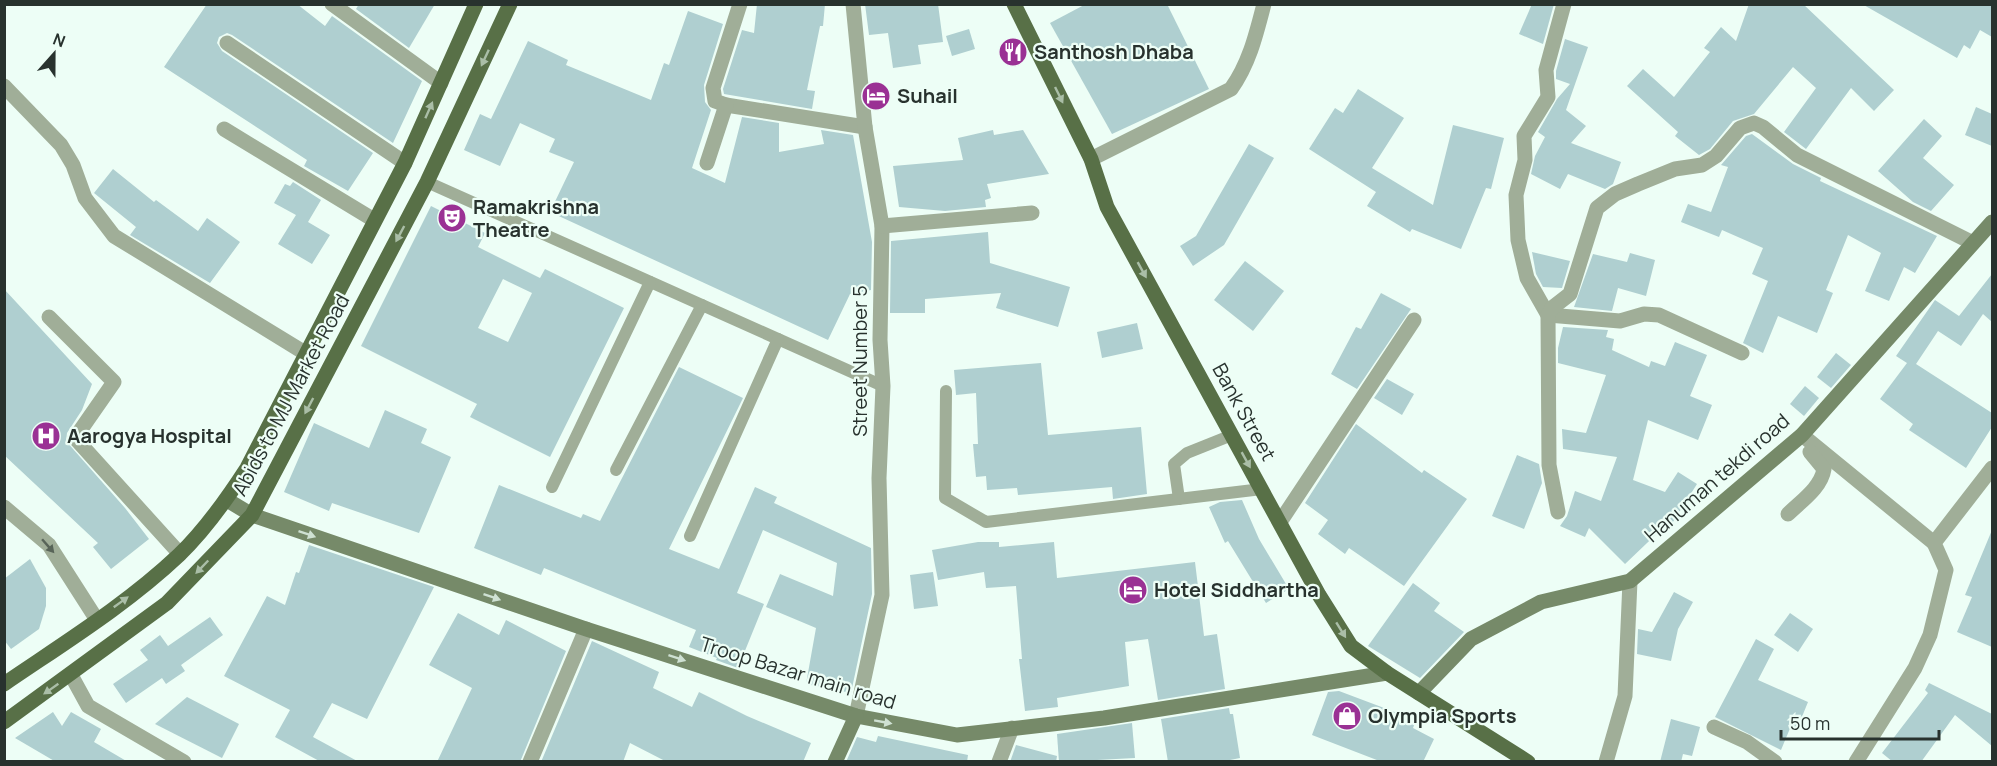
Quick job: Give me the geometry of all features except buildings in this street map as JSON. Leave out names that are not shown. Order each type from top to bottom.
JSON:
[{"type":"main road","name":"Abids to MJ Market Road","points":[[8,677],[97,620],[180,554],[227,500],[247,468],[405,163],[476,4]]},
{"type":"main road","name":"Abids to MJ Market Road","points":[[4,722],[167,603],[252,515],[428,182],[510,4]]},
{"type":"main road","name":"Bank Street","points":[[1014,4],[1091,159],[1107,207],[1319,596],[1351,646],[1387,673],[1528,762]]},
{"type":"street","points":[[332,4],[441,83]]},
{"type":"street","points":[[740,4],[713,88],[715,101],[726,105],[865,127]]},
{"type":"street","name":"Street Number 5","points":[[852,4],[865,127],[882,226],[880,340],[883,386],[879,478],[882,595],[856,716]]},
{"type":"street","points":[[1091,159],[1231,89],[1241,75],[1253,47],[1264,4]]},
{"type":"street","points":[[1558,513],[1549,465],[1548,315],[1527,278],[1518,240],[1516,195],[1525,160],[1524,136],[1548,97],[1546,70],[1564,4]]},
{"type":"street","points":[[227,43],[405,163]]},
{"type":"street","points":[[4,86],[61,145],[73,165],[85,198],[114,236],[305,353]]},
{"type":"street","points":[[707,163],[726,105]]},
{"type":"street","points":[[1548,315],[1552,308],[1570,294],[1597,208],[1615,194],[1638,184],[1675,170],[1702,165],[1716,156],[1740,128],[1754,123],[1763,127],[1797,155],[1973,243]]},
{"type":"street","points":[[224,129],[374,220]]},
{"type":"street","points":[[882,226],[1032,213]]},
{"type":"street","name":"Hanuman tekdi road","points":[[1419,693],[1471,639],[1542,602],[1630,581],[1800,437],[1992,222]]},
{"type":"street","points":[[1548,315],[1620,321],[1644,314],[1659,315],[1742,353]]},
{"type":"street","points":[[50,317],[114,382],[75,438],[180,554]]},
{"type":"street","points":[[1280,522],[1414,320]]},
{"type":"street","points":[[1788,514],[1820,483],[1824,469],[1800,437]]},
{"type":"street","points":[[1800,437],[1934,543],[1947,570],[1930,635],[1916,668],[1858,761]]},
{"type":"street","points":[[1934,543],[1992,468]]},
{"type":"street","name":"Troop Bazar main road","points":[[227,500],[252,515],[586,629],[856,716],[957,735],[1104,718],[1387,673]]},
{"type":"street","points":[[4,507],[50,545],[97,620]]},
{"type":"street","points":[[1606,762],[1625,696],[1630,581]]},
{"type":"street","points":[[530,762],[586,629]]},
{"type":"street","points":[[70,675],[88,706],[184,762]]},
{"type":"street","points":[[835,762],[856,716]]},
{"type":"street","points":[[1714,727],[1747,742],[1775,762]]},
{"type":"street","points":[[999,762],[1012,728]]},
{"type":"lane","points":[[428,182],[883,386]]},
{"type":"lane","points":[[552,488],[650,282]]},
{"type":"lane","points":[[616,470],[702,305]]},
{"type":"lane","points":[[690,536],[778,339]]},
{"type":"lane","points":[[946,391],[945,498],[986,522],[1262,489]]},
{"type":"lane","points":[[1179,499],[1174,464],[1187,453],[1232,435]]},
{"type":"place","name":"Santhosh Dhaba","points":[[1013,52]]},
{"type":"place","name":"Suhail","points":[[876,96]]},
{"type":"place","name":"Ramakrishna Theatre","points":[[452,218]]},
{"type":"place","name":"Aarogya Hospital","points":[[46,436]]},
{"type":"place","name":"Hotel Siddhartha","points":[[1133,590]]},
{"type":"place","name":"Olympia Sports","points":[[1347,716]]}]
